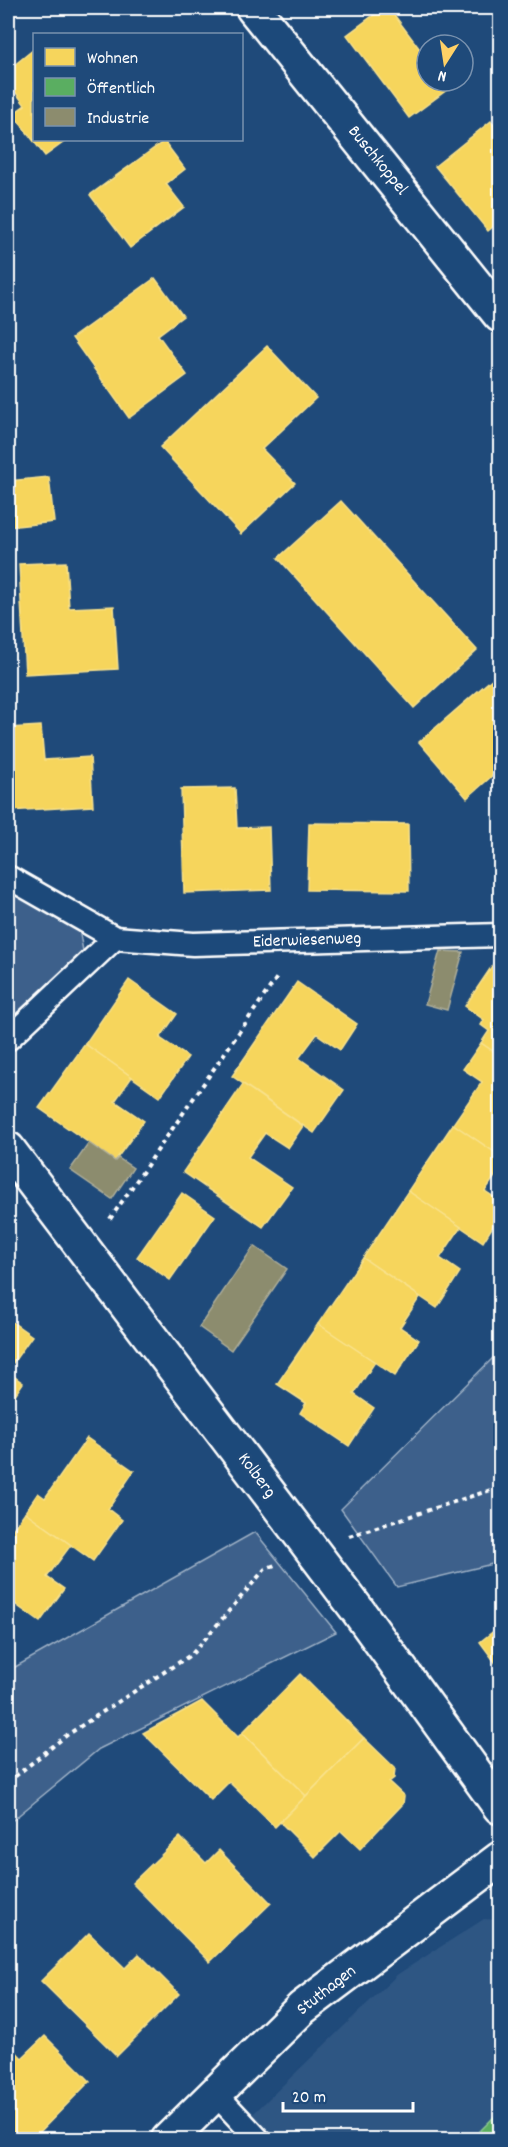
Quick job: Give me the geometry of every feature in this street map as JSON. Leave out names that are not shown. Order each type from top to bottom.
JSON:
[{"type":"street","name":"Buschkoppel","points":[[253,8],[501,315]]},
{"type":"street","name":"Kolberg","points":[[8,1149],[311,1550],[501,1807]]},
{"type":"street","name":"Stuthagen","points":[[168,2139],[302,2008],[501,1859]]},
{"type":"lane","points":[[8,877],[115,938],[8,1039]]},
{"type":"lane","name":"Eiderwiesenweg","points":[[115,938],[193,944],[501,935]]},
{"type":"lane","points":[[215,2093],[260,2139]]},
{"type":"path","points":[[81,1245],[104,1227],[303,941]]},
{"type":"path","points":[[8,1782],[67,1735],[192,1654],[265,1569],[375,1526],[501,1487]]},
{"type":"shaded area","points":[[8,890],[79,929],[83,951],[8,1021]]},
{"type":"shaded area","points":[[500,1351],[500,1556],[492,1564],[397,1587],[341,1509]]},
{"type":"shaded area","points":[[255,1532],[336,1632],[99,1749],[8,1824],[8,1671]]},
{"type":"shaded area","points":[[484,1919],[500,1920],[500,2139],[226,2140],[398,1974]]},
{"type":"building: Wohnen","points":[[383,8],[389,8],[415,43],[415,93],[443,93],[409,118],[347,35]]},
{"type":"building: Wohnen","points":[[33,50],[33,140],[13,114],[25,105],[8,82],[8,70]]},
{"type":"building: Wohnen","points":[[491,121],[500,133],[500,221],[488,231],[435,166]]},
{"type":"building: Wohnen","points":[[34,141],[66,141],[45,156]]},
{"type":"building: Wohnen","points":[[164,141],[185,169],[166,184],[184,207],[130,248],[90,195]]},
{"type":"building: Wohnen","points":[[155,278],[183,316],[158,335],[187,375],[129,418],[72,338]]},
{"type":"building: Wohnen","points":[[267,346],[316,398],[262,449],[295,483],[241,534],[160,447]]},
{"type":"building: Wohnen","points":[[49,477],[54,522],[8,527],[8,481]]},
{"type":"building: Wohnen","points":[[341,501],[477,650],[414,708],[278,558]]},
{"type":"building: Wohnen","points":[[66,562],[69,608],[114,606],[118,669],[25,674],[19,564]]},
{"type":"building: Wohnen","points":[[500,672],[500,769],[467,798],[419,742]]},
{"type":"building: Wohnen","points":[[41,726],[44,760],[90,757],[93,806],[8,811],[8,728]]},
{"type":"building: Wohnen","points":[[235,788],[237,828],[269,827],[271,890],[184,893],[181,789]]},
{"type":"building: Wohnen","points":[[309,823],[408,824],[409,891],[307,890]]},
{"type":"building: Wohnen","points":[[494,963],[500,967],[500,1056],[481,1043],[489,1031],[481,1025],[484,1020],[465,1006]]},
{"type":"building: Wohnen","points":[[129,980],[177,1014],[160,1038],[188,1057],[160,1097],[85,1044]]},
{"type":"building: Wohnen","points":[[297,982],[357,1024],[340,1050],[317,1034],[299,1058],[344,1090],[314,1133],[232,1076]]},
{"type":"building: Wohnen","points":[[481,1043],[500,1056],[500,1156],[453,1124],[482,1082],[463,1069]]},
{"type":"building: Wohnen","points":[[85,1044],[132,1077],[115,1101],[144,1121],[115,1161],[39,1108]]},
{"type":"building: Wohnen","points":[[243,1084],[303,1126],[288,1148],[265,1133],[248,1157],[292,1187],[263,1227],[183,1172]]},
{"type":"building: Wohnen","points":[[453,1124],[500,1156],[500,1169],[485,1191],[500,1201],[500,1215],[483,1242],[408,1191]]},
{"type":"building: Wohnen","points":[[408,1191],[461,1227],[440,1258],[460,1272],[437,1308],[363,1258]]},
{"type":"building: Wohnen","points":[[182,1193],[215,1216],[170,1280],[137,1257]]},
{"type":"building: Wohnen","points":[[363,1258],[420,1297],[400,1327],[419,1340],[395,1376],[318,1324]]},
{"type":"building: Wohnen","points":[[8,1319],[32,1336],[8,1370]]},
{"type":"building: Wohnen","points":[[318,1324],[375,1362],[354,1394],[374,1408],[349,1446],[300,1413],[306,1403],[277,1384]]},
{"type":"building: Wohnen","points":[[8,1372],[23,1383],[8,1405]]},
{"type":"building: Wohnen","points":[[87,1438],[134,1471],[108,1509],[122,1520],[93,1561],[25,1512],[38,1493],[45,1498]]},
{"type":"building: Wohnen","points":[[25,1512],[71,1545],[47,1577],[64,1589],[40,1622],[8,1599],[8,1536]]},
{"type":"building: Wohnen","points":[[500,1626],[500,1669],[480,1642]]},
{"type":"building: Wohnen","points":[[300,1674],[364,1738],[306,1796],[242,1733]]},
{"type":"building: Wohnen","points":[[202,1701],[238,1737],[242,1733],[306,1796],[275,1827],[229,1782],[211,1800],[143,1733]]},
{"type":"building: Wohnen","points":[[364,1738],[395,1768],[394,1778],[389,1782],[404,1796],[403,1804],[360,1849],[341,1831],[315,1857],[280,1822]]},
{"type":"building: Wohnen","points":[[180,1837],[206,1863],[219,1850],[271,1903],[210,1962],[132,1883]]},
{"type":"building: Wohnen","points":[[89,1933],[125,1968],[139,1954],[179,1994],[117,2056],[41,1981]]},
{"type":"building: Wohnen","points":[[45,2036],[90,2081],[32,2140],[15,2140],[8,2132],[8,2043],[22,2058]]},
{"type":"building: Öffentlich","points":[[500,2111],[500,2140],[471,2140]]},
{"type":"building: Industrie","points":[[440,951],[463,952],[447,1010],[425,1004]]},
{"type":"building: Industrie","points":[[89,1143],[115,1161],[118,1158],[133,1168],[112,1199],[70,1170]]},
{"type":"building: Industrie","points":[[254,1246],[287,1269],[231,1350],[199,1327]]}]
